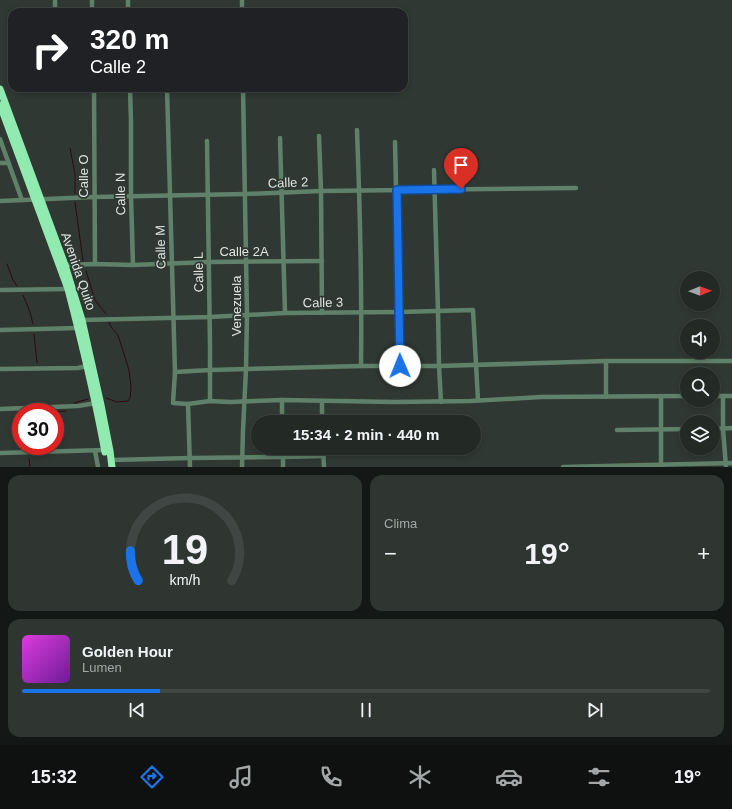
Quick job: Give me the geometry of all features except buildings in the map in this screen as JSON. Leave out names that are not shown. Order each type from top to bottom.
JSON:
[{"type":"highway","name":"Avenida Quito","points":[[0,89],[68,289],[96,403],[105,450],[111,465]]},
{"type":"highway","name":"Avenida Quito","points":[[0,105],[65,265],[82,320],[101,405],[111,465]]},
{"type":"street","name":"Calle O","points":[[94,92],[95,264]]},
{"type":"street","name":"Calle N","points":[[130,92],[133,265]]},
{"type":"street","name":"Calle M","points":[[167,92],[175,372],[173,403],[188,404]]},
{"type":"street","name":"Venezuela","points":[[242,467],[248,315],[243,92]]},
{"type":"street","points":[[357,130],[360,191],[360,366]]},
{"type":"street","points":[[319,136],[322,313]]},
{"type":"street","points":[[280,138],[285,314]]},
{"type":"street","points":[[0,139],[22,200]]},
{"type":"street","name":"Calle L","points":[[207,141],[210,402]]},
{"type":"street","points":[[395,142],[400,366]]},
{"type":"street","points":[[0,163],[8,163]]},
{"type":"street","points":[[434,170],[441,402]]},
{"type":"street","name":"Calle 2","points":[[0,201],[321,191],[576,188]]},
{"type":"street","name":"Calle 2A","points":[[65,265],[322,261]]},
{"type":"street","points":[[0,290],[68,289]]},
{"type":"street","name":"Calle 3","points":[[82,320],[473,310],[478,400]]},
{"type":"street","points":[[0,330],[78,328]]},
{"type":"street","points":[[606,361],[606,397]]},
{"type":"street","points":[[175,372],[281,367],[439,366],[606,361],[732,361]]},
{"type":"street","points":[[0,369],[78,368],[87,366]]},
{"type":"street","points":[[661,396],[661,466]]},
{"type":"street","points":[[190,467],[188,404],[282,400],[322,402],[441,402],[541,397],[680,396]]},
{"type":"street","points":[[726,465],[723,429],[723,396],[732,396]]},
{"type":"street","points":[[282,400],[282,415]]},
{"type":"street","points":[[322,402],[322,415]]},
{"type":"street","points":[[0,409],[78,406],[96,403]]},
{"type":"street","points":[[723,429],[732,428]]},
{"type":"street","points":[[617,430],[680,429]]},
{"type":"street","points":[[0,453],[105,450]]},
{"type":"street","points":[[95,451],[98,467]]},
{"type":"street","points":[[111,465],[190,458],[323,456],[324,467]]},
{"type":"street","points":[[283,457],[283,467]]},
{"type":"street","points":[[563,467],[726,465],[732,463]]},
{"type":"waterway","points":[[70,148],[75,174],[75,193]]},
{"type":"waterway","points":[[75,202],[83,261]]},
{"type":"waterway","points":[[7,264],[17,286]]},
{"type":"waterway","points":[[86,271],[95,300],[106,314]]},
{"type":"waterway","points":[[23,295],[33,324]]},
{"type":"waterway","points":[[106,398],[117,402],[128,401],[130,398],[131,387],[129,370],[118,335],[111,327],[109,322]]},
{"type":"waterway","points":[[34,334],[37,363]]},
{"type":"waterway","points":[[74,403],[88,399]]},
{"type":"waterway","points":[[29,458],[30,467]]},
{"type":"route","points":[[400,366],[397,190],[461,189]]}]
